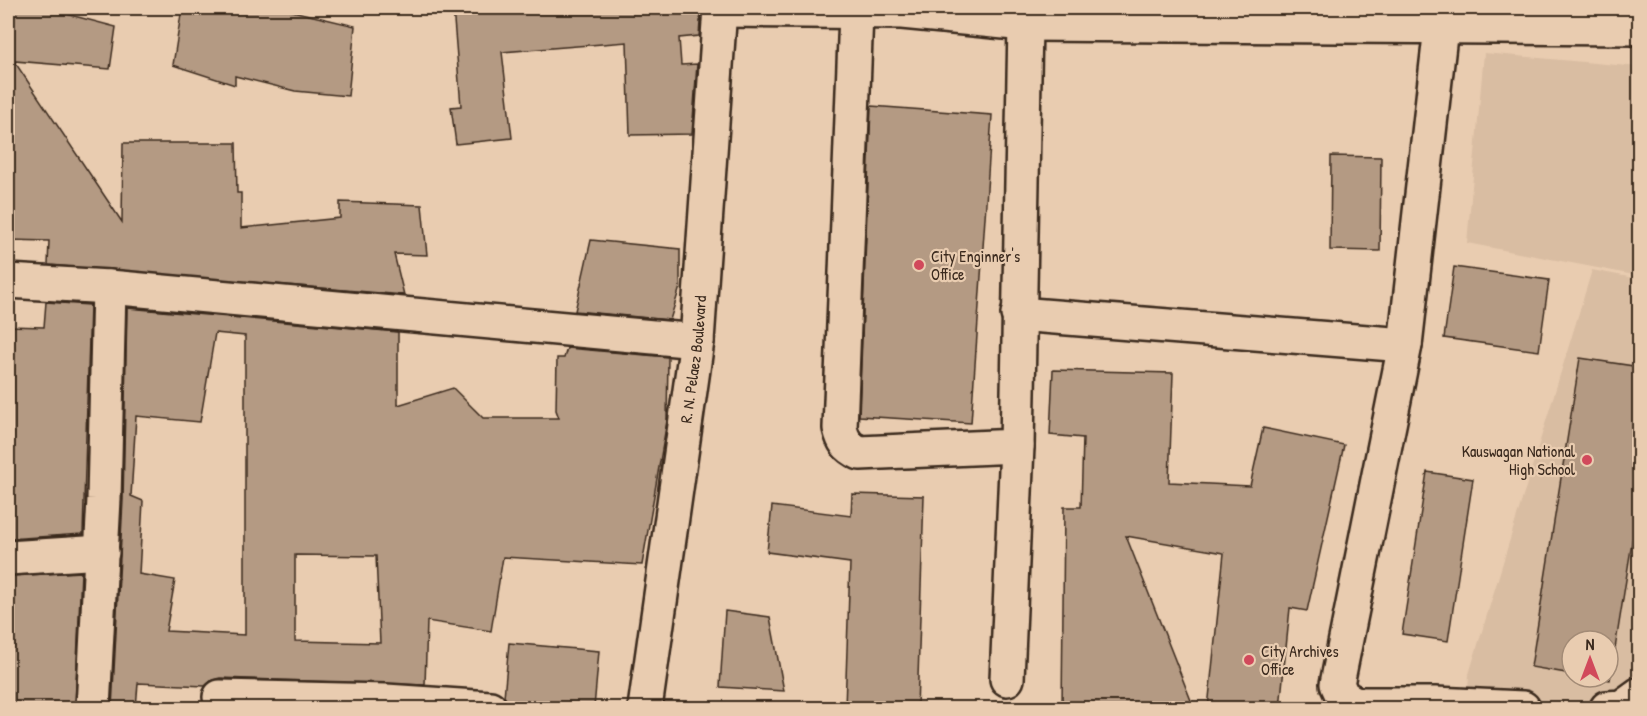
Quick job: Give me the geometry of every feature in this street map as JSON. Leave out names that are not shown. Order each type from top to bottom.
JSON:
[{"type":"street","points":[[720,9],[856,13],[902,10],[1025,24],[1359,17],[1441,27],[1640,28]]},
{"type":"street","name":"R. N. Pelaez Boulevard","points":[[645,708],[697,341],[720,9]]},
{"type":"street","points":[[856,13],[840,428],[843,440],[849,448],[860,453],[1017,446]]},
{"type":"street","points":[[1007,679],[1017,446],[1025,24]]},
{"type":"street","points":[[1441,27],[1406,345],[1336,684],[1343,697],[1357,704],[1435,704],[1523,708]]},
{"type":"street","points":[[8,281],[109,287],[697,341]]},
{"type":"street","points":[[93,708],[102,552],[109,287]]},
{"type":"street","points":[[1018,314],[1406,345]]},
{"type":"street","points":[[8,558],[102,552]]},
{"type":"street","points":[[1607,708],[1622,707],[1640,694]]},
{"type":"street","points":[[220,697],[386,701],[490,708]]},
{"type":"shaded area","points":[[1484,53],[1639,67],[1639,276],[1467,243]]},
{"type":"shaded area","name":"Kauswagan National High School","points":[[1592,270],[1639,279],[1639,708],[1467,708],[1469,674]]},
{"type":"building","points":[[8,8],[44,8],[116,27],[110,69],[14,61],[122,222],[123,143],[236,143],[237,193],[241,193],[241,228],[340,218],[340,202],[422,205],[427,255],[394,254],[404,295],[48,265],[49,241],[8,240]]},
{"type":"building","points":[[182,8],[280,8],[355,26],[348,96],[295,91],[235,76],[235,85],[173,65]]},
{"type":"building","points":[[453,8],[701,8],[699,36],[679,38],[681,65],[697,64],[692,134],[630,135],[627,42],[502,52],[512,138],[456,144],[451,107],[461,106]]},
{"type":"building","name":"City Enginner's Office","points":[[871,106],[992,115],[971,423],[859,416]]},
{"type":"building","points":[[1331,156],[1381,157],[1380,251],[1330,250]]},
{"type":"building","points":[[591,240],[680,249],[680,287],[670,320],[575,311]]},
{"type":"building","points":[[1454,267],[1549,280],[1539,351],[1444,338]]},
{"type":"building","points":[[46,302],[90,305],[83,534],[8,539],[8,326],[44,327]]},
{"type":"building","points":[[127,308],[398,332],[398,405],[453,388],[483,418],[559,418],[556,410],[557,358],[564,358],[567,348],[668,357],[667,421],[642,565],[503,557],[491,631],[427,621],[425,685],[220,678],[212,680],[205,686],[138,683],[136,708],[112,708],[123,500]],"holes":[[[215,333],[245,336],[245,635],[166,631],[175,580],[139,574],[143,501],[131,496],[136,416],[200,422]],[[295,555],[376,556],[380,643],[295,641]]]},
{"type":"building","points":[[1580,358],[1640,367],[1640,492],[1618,629],[1560,629],[1560,672],[1531,667]]},
{"type":"building","points":[[1053,370],[1173,373],[1169,482],[1250,486],[1263,428],[1344,445],[1307,611],[1290,608],[1280,708],[1208,708],[1224,553],[1126,536],[1194,708],[1062,708],[1064,507],[1081,507],[1083,438],[1050,435]]},
{"type":"building","points":[[1427,472],[1473,479],[1448,641],[1402,634]]},
{"type":"building","points":[[852,494],[924,496],[917,708],[845,708],[850,563],[767,552],[772,506],[851,516]]},
{"type":"building","points":[[81,572],[75,708],[8,708],[8,576]]},
{"type":"building","points":[[725,611],[770,617],[784,691],[720,687]]},
{"type":"building","points":[[509,643],[599,651],[594,708],[509,708],[504,697]]},
{"type":"place","name":"City Enginner's Office","points":[[919,265]]},
{"type":"place","name":"Kauswagan National High School","points":[[1587,460]]},
{"type":"place","name":"City Archives Office","points":[[1249,660]]}]
